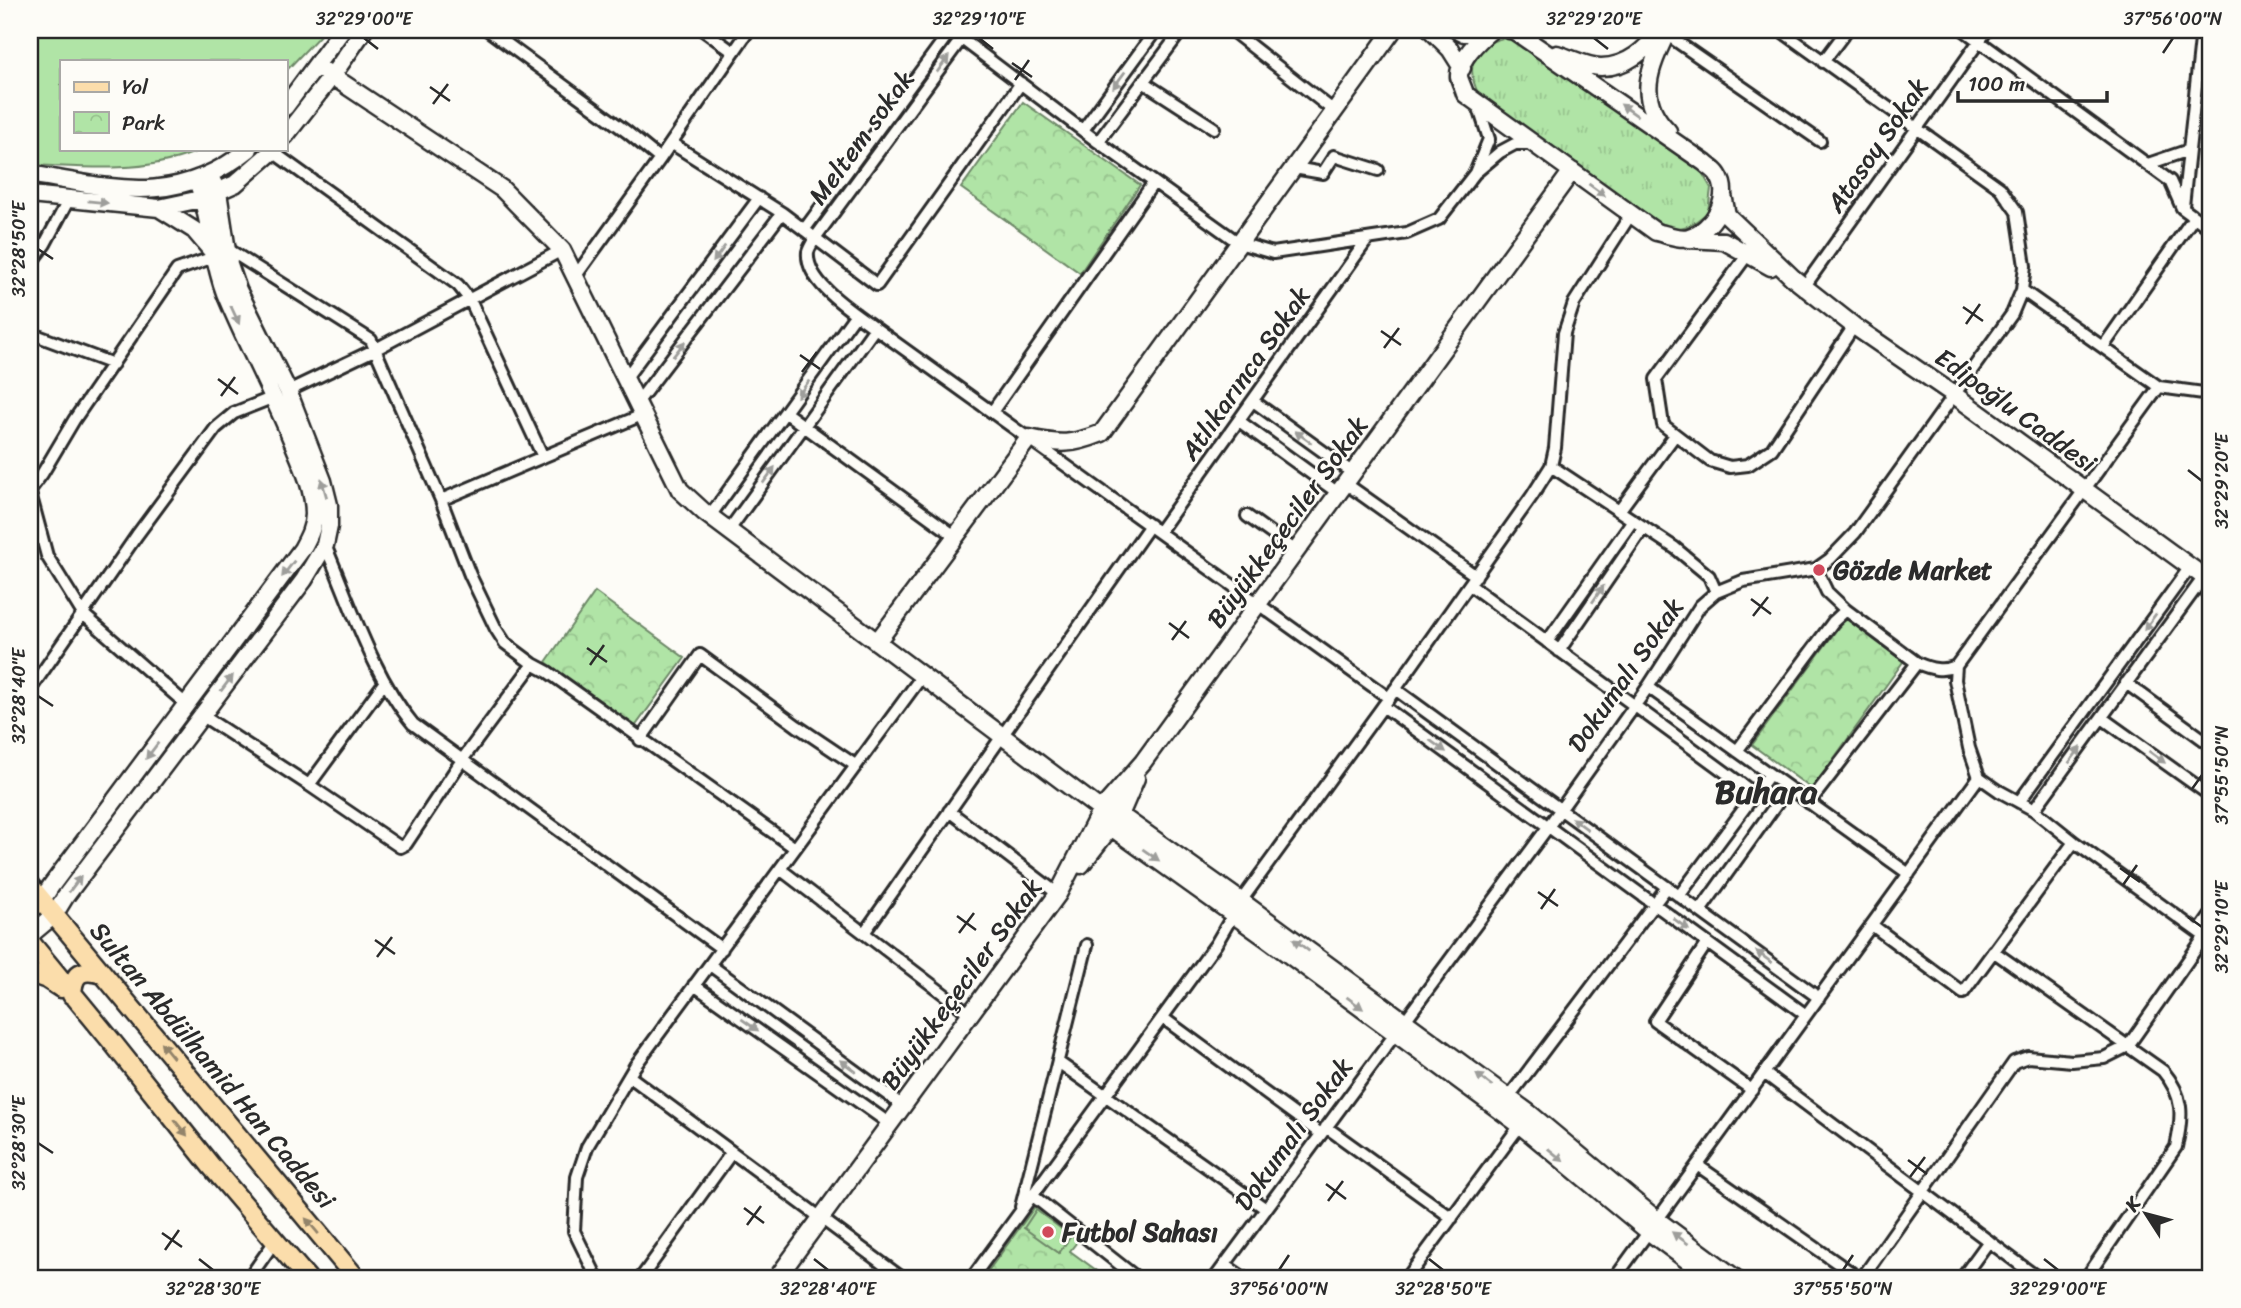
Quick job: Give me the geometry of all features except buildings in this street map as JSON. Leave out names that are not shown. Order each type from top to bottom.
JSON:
[{"type":"main road","name":"Sultan Abdülhamid Han Caddesi","points":[[30,886],[36,905],[54,915],[356,1278]]},
{"type":"main road","points":[[30,943],[211,1166],[307,1278]]},
{"type":"main road","points":[[73,996],[77,975],[85,971],[103,974]]},
{"type":"main road","points":[[30,973],[47,979],[73,996]]},
{"type":"street","points":[[287,104],[342,30]]},
{"type":"street","points":[[287,133],[364,30]]},
{"type":"street","points":[[488,30],[660,159]]},
{"type":"street","points":[[703,30],[732,51]]},
{"type":"street","points":[[575,277],[748,30]]},
{"type":"street","points":[[951,30],[965,34],[1021,83],[1098,142],[1240,243],[1273,253],[1407,233],[1439,219],[1475,173],[1500,152],[1515,144],[1534,144]]},
{"type":"street","name":"Meltem sokak","points":[[804,229],[951,30]]},
{"type":"street","points":[[1083,130],[1156,30]]},
{"type":"street","points":[[1098,142],[1182,30]]},
{"type":"street","points":[[1231,30],[1334,111]]},
{"type":"street","points":[[1029,438],[1054,444],[1080,442],[1102,433],[1393,30]]},
{"type":"street","points":[[1431,30],[1450,49],[1462,68]]},
{"type":"street","points":[[1458,30],[1464,33],[1485,30]]},
{"type":"street","points":[[1491,30],[1478,40],[1466,57],[1459,76],[1465,94],[1656,232],[1686,239],[1724,241],[1799,282]]},
{"type":"street","points":[[1509,30],[1513,30],[1692,154]]},
{"type":"street","points":[[1780,30],[2000,188],[2017,212],[2025,266],[2022,290],[2012,314],[1855,533],[1830,559],[1816,569],[1827,592],[1846,610],[1917,663],[1931,669],[1956,666]]},
{"type":"street","points":[[1824,62],[1847,30]]},
{"type":"street","points":[[1964,30],[2170,181],[2182,208],[2211,229]]},
{"type":"street","name":"Atasoy Sokak","points":[[1799,282],[1917,129],[1987,30]]},
{"type":"street","points":[[2182,208],[2202,30]]},
{"type":"street","points":[[1541,50],[1600,67],[1625,63],[1665,31]]},
{"type":"street","points":[[1665,31],[1820,141]]},
{"type":"street","points":[[1665,31],[1647,79],[1650,107],[1662,125],[1718,176],[1727,215],[1799,282]]},
{"type":"street","name":"Meltem sokak","points":[[815,238],[965,34]]},
{"type":"street","points":[[317,66],[502,189],[562,250],[680,490],[710,516],[1115,821],[1237,907],[1525,1119],[1711,1278]]},
{"type":"street","points":[[1143,82],[1214,128]]},
{"type":"street","points":[[671,143],[782,213],[877,285],[1021,83]]},
{"type":"street","points":[[1475,173],[1489,139],[1477,103]]},
{"type":"street","points":[[30,174],[133,190],[165,188],[203,177],[247,150]]},
{"type":"street","points":[[30,195],[159,208],[211,195],[235,184],[274,150],[458,285],[470,300],[543,457]]},
{"type":"street","points":[[2148,164],[2189,150]]},
{"type":"street","points":[[1294,167],[1323,173],[1334,156],[1378,170]]},
{"type":"street","name":"Büyükkeçeciler Sokak","points":[[777,1278],[1058,894],[1101,810],[1143,762],[1572,171]]},
{"type":"street","points":[[203,177],[211,195],[218,252]]},
{"type":"street","points":[[992,412],[1154,182]]},
{"type":"street","points":[[1686,239],[1704,231],[1721,204],[1722,190]]},
{"type":"street","points":[[625,379],[759,198]]},
{"type":"street","points":[[30,264],[46,244],[69,199]]},
{"type":"street","points":[[30,935],[54,915],[304,580],[325,545],[329,526],[323,481],[281,394],[229,264],[194,230],[159,208]]},
{"type":"street","points":[[441,500],[543,457],[640,409],[782,213]]},
{"type":"street","points":[[972,1278],[1216,944],[1237,907],[1473,581],[1551,466],[1555,448],[1564,333],[1574,303],[1631,214]]},
{"type":"street","points":[[2103,348],[2194,217]]},
{"type":"street","points":[[815,238],[808,251],[810,265],[817,280],[856,314],[1389,698],[1560,809],[1819,998]]},
{"type":"street","name":"Atlıkarınca Sokak","points":[[864,933],[1002,736],[1155,528],[1239,421],[1367,240]]},
{"type":"street","points":[[30,690],[137,535],[216,428],[234,413],[376,349],[562,250]]},
{"type":"street","points":[[218,252],[371,340],[441,500],[470,575],[505,643],[795,848]]},
{"type":"street","points":[[187,705],[83,614],[47,556],[30,491],[74,420],[177,270],[218,252]]},
{"type":"street","points":[[1748,254],[1656,379],[1663,425],[1710,461],[1730,467],[1748,465],[1772,449],[1854,326]]},
{"type":"street","name":"Edipoğlu Caddesi","points":[[1799,282],[1854,326],[1954,394],[2208,580]]},
{"type":"street","points":[[2022,290],[2159,387],[2211,394]]},
{"type":"street","points":[[710,516],[856,314]]},
{"type":"street","points":[[729,530],[875,328]]},
{"type":"street","points":[[30,333],[113,364]]},
{"type":"street","points":[[2159,387],[1956,666],[1955,680],[1969,748],[1979,777],[2034,810],[2205,936]]},
{"type":"street","points":[[36,905],[303,549],[314,517],[313,499],[281,394]]},
{"type":"street","points":[[1253,401],[1345,483],[1473,581],[1547,642],[1755,794]]},
{"type":"street","points":[[786,412],[955,536]]},
{"type":"street","points":[[1239,421],[1345,483]]},
{"type":"street","points":[[1619,511],[1675,435]]},
{"type":"street","points":[[877,642],[1029,438]]},
{"type":"street","points":[[1551,466],[1675,548],[1709,576],[1716,592]]},
{"type":"street","points":[[1247,516],[1296,551]]},
{"type":"street","points":[[1547,642],[1633,520]]},
{"type":"street","points":[[1559,651],[1644,527]]},
{"type":"street","points":[[325,545],[384,683],[413,724],[722,949]]},
{"type":"street","points":[[2019,802],[2190,567]]},
{"type":"street","name":"Dokumalı Sokak","points":[[1215,1278],[1548,827],[1648,687],[1700,606],[1716,592],[1743,581],[1816,569]]},
{"type":"street","points":[[2034,810],[2126,684],[2208,580]]},
{"type":"street","points":[[1737,751],[1833,622],[1846,610]]},
{"type":"street","points":[[640,740],[700,654],[855,765]]},
{"type":"street","points":[[1809,803],[1917,663]]},
{"type":"street","points":[[202,716],[400,847],[405,844],[462,760],[533,664]]},
{"type":"street","points":[[597,1278],[574,1231],[577,1177],[587,1147],[629,1076],[922,676]]},
{"type":"street","points":[[309,785],[384,683]]},
{"type":"street","points":[[2126,684],[2211,745]]},
{"type":"street","points":[[1648,687],[1909,874]]},
{"type":"street","points":[[1389,698],[1548,827],[1806,1015]]},
{"type":"street","points":[[2102,718],[2211,796]]},
{"type":"street","points":[[949,811],[1058,894],[1115,821],[1143,762]]},
{"type":"street","points":[[1679,896],[1769,775]]},
{"type":"street","points":[[1615,1278],[1979,777]]},
{"type":"street","points":[[1700,911],[1787,788]]},
{"type":"street","points":[[1872,925],[1963,993],[2074,842]]},
{"type":"street","points":[[780,869],[970,1014]]},
{"type":"street","points":[[1508,1098],[1667,887]]},
{"type":"street","points":[[1697,1165],[1861,1278],[2014,1062],[2028,1057],[2072,1060],[2104,1058],[2127,1046],[2205,936],[2211,915]]},
{"type":"street","points":[[1707,943],[1655,1021],[1752,1090]]},
{"type":"street","points":[[1020,1213],[1087,946]]},
{"type":"street","points":[[1993,951],[2163,1071],[2175,1086],[2182,1122],[2176,1147],[2085,1278]]},
{"type":"street","points":[[710,965],[903,1106]]},
{"type":"street","points":[[694,985],[890,1124]]},
{"type":"street","points":[[1163,1018],[1452,1218]]},
{"type":"street","points":[[1400,1027],[1508,1098],[1525,1119]]},
{"type":"street","points":[[1058,1062],[1266,1209]]},
{"type":"street","points":[[1764,1073],[2038,1278]]},
{"type":"street","points":[[629,1076],[902,1278]]},
{"type":"street","points":[[1407,1278],[1525,1119]]},
{"type":"street","points":[[640,1278],[732,1152]]},
{"type":"street","points":[[1033,1196],[1137,1278]]},
{"type":"street","points":[[1653,1226],[1735,1278]]},
{"type":"street","points":[[249,1278],[275,1241]]},
{"type":"street","points":[[1962,1278],[1989,1241]]},
{"type":"street","points":[[1225,1265],[1244,1278]]},
{"type":"green space","points":[[30,30],[325,30],[287,70],[287,60],[60,60],[60,150],[199,150],[160,163],[118,168],[30,165]]},
{"type":"green space","points":[[1503,38],[1522,43],[1700,169],[1711,188],[1708,212],[1689,225],[1667,228],[1479,95],[1472,75],[1474,59],[1484,46]]},
{"type":"green space","points":[[1023,102],[1140,185],[1080,273],[961,188]]},
{"type":"green space","points":[[595,592],[685,658],[634,728],[546,662]]},
{"type":"green space","points":[[1846,617],[1905,659],[1812,789],[1752,745]]},
{"type":"green space","points":[[1036,1205],[1080,1238],[1070,1251],[1107,1278],[983,1278]]},
{"type":"green space","name":"Futbol Sahası","points":[[1036,1210],[1071,1236],[1059,1253],[1024,1228]]},
{"type":"place","name":"Gözde Market","points":[[1819,570]]},
{"type":"place","name":"Futbol Sahası","points":[[1048,1232]]},
{"type":"district","name":"Buhara","points":[[1766,792]]}]
